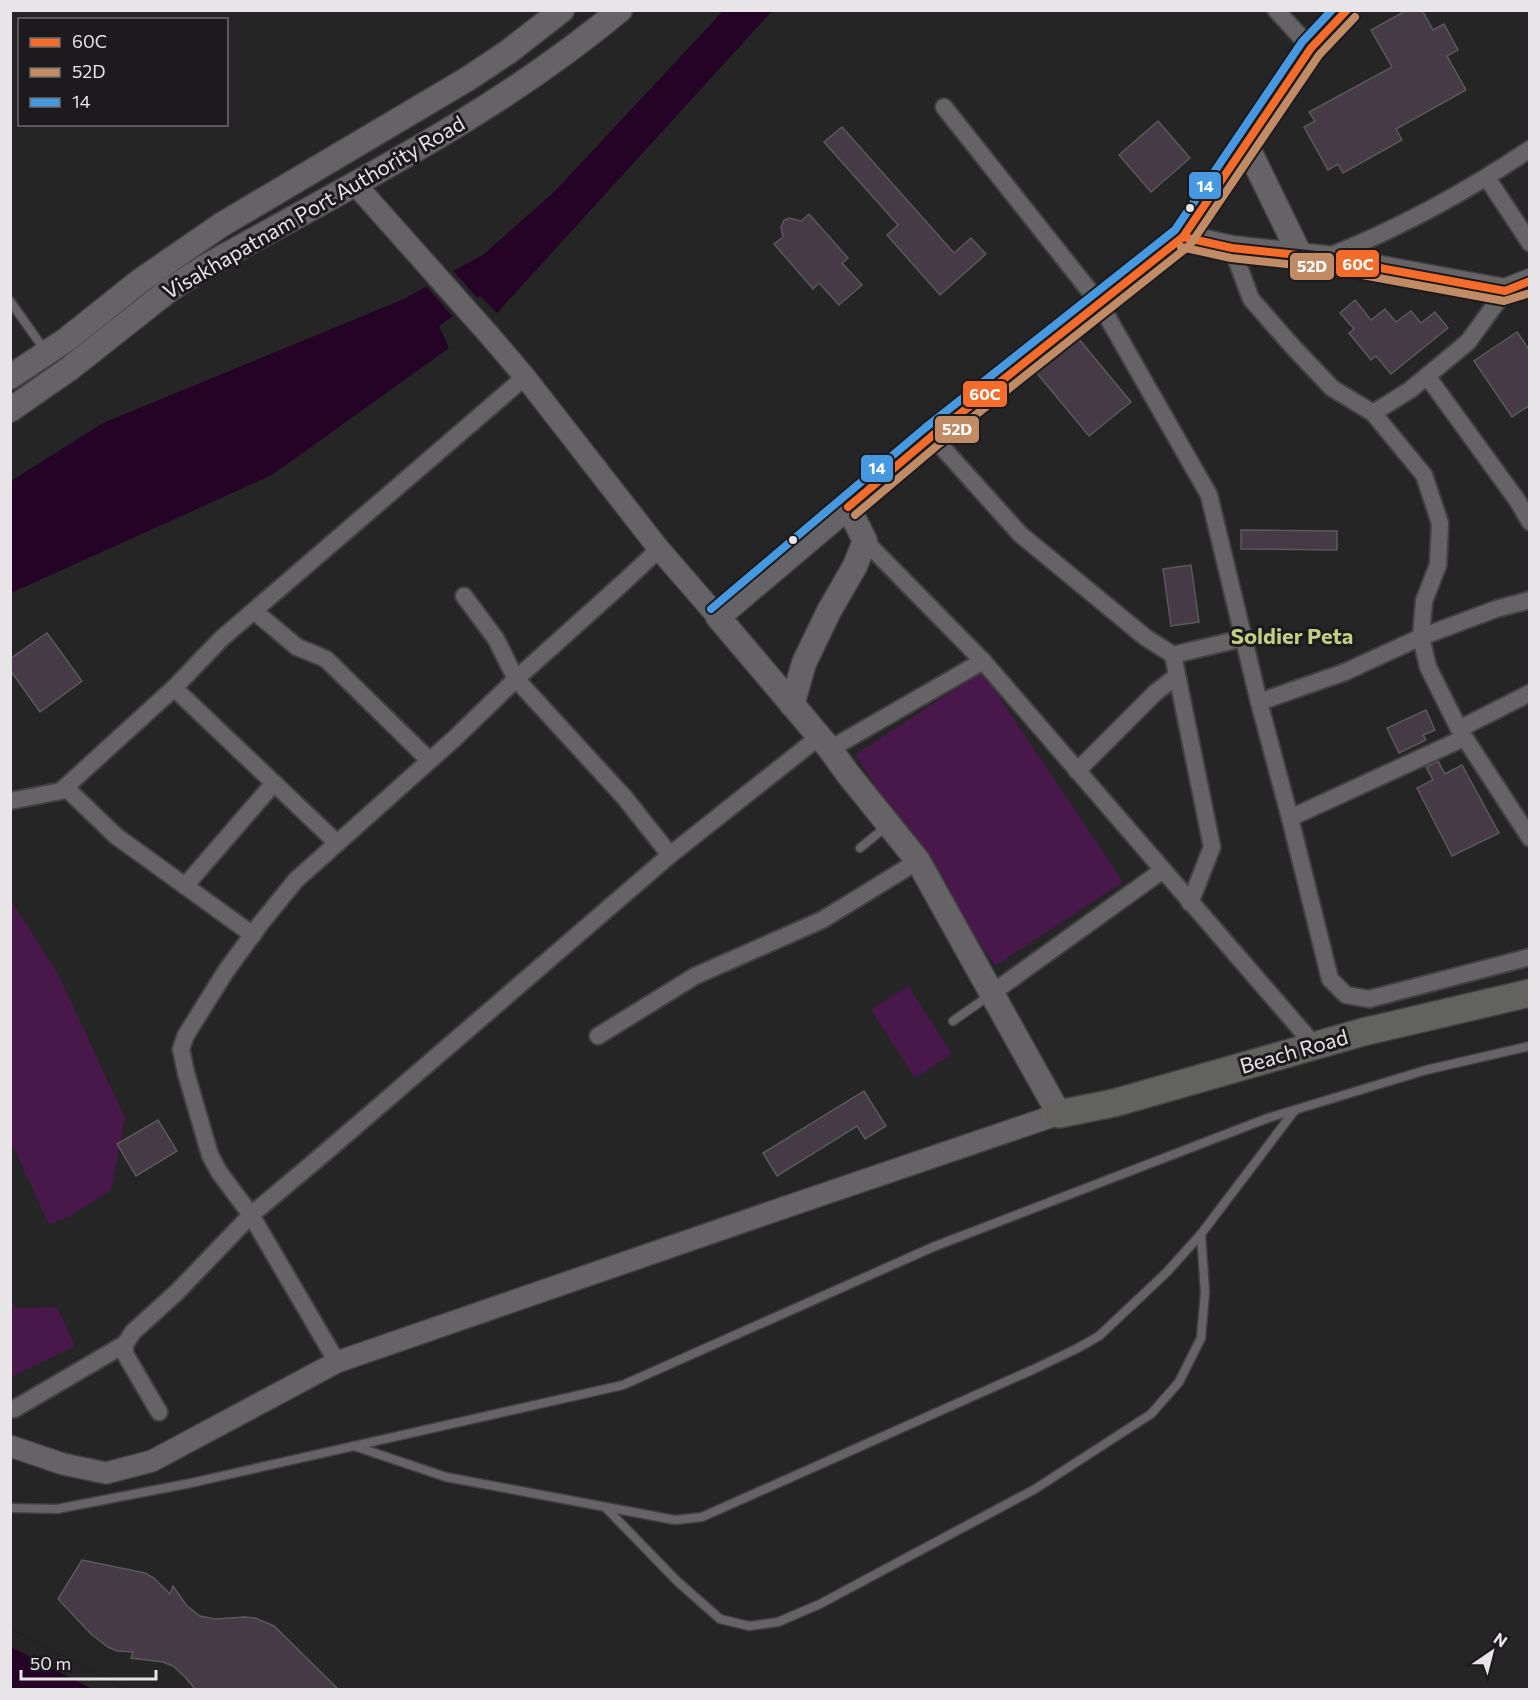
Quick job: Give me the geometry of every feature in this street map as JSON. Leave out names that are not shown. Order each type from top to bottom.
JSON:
[{"type":"main road","name":"Visakhapatnam Port Authority Road","points":[[10,410],[140,281],[221,225],[469,78],[508,52],[562,10]]},
{"type":"main road","name":"Visakhapatnam Port Authority Road","points":[[10,377],[55,364],[102,344],[169,290],[442,134],[507,94],[562,56],[620,10]]},
{"type":"main road","points":[[1059,1114],[918,861],[825,743],[718,617],[932,436],[1183,237],[1311,48],[1347,10]]},
{"type":"main road","points":[[1246,144],[1300,255]]},
{"type":"main road","points":[[1183,237],[1232,248],[1326,258],[1505,291],[1530,281]]},
{"type":"main road","points":[[792,705],[804,663],[829,611],[855,566],[865,541],[848,507]]},
{"type":"main road","name":"Beach Road","points":[[1059,1114],[1114,1103],[1363,1032],[1530,993]]},
{"type":"street","points":[[1276,10],[1311,48]]},
{"type":"street","points":[[944,107],[1100,304],[1209,495],[1330,980],[1346,995],[1369,999],[1530,957]]},
{"type":"street","points":[[1326,258],[1365,242],[1487,178],[1530,149]]},
{"type":"street","points":[[1487,178],[1530,243]]},
{"type":"street","points":[[355,184],[525,377],[659,549],[718,617]]},
{"type":"street","points":[[1232,248],[1251,299],[1332,388],[1373,413],[1424,475],[1440,523],[1438,566],[1424,601],[1421,637],[1428,667],[1461,734],[1530,838]]},
{"type":"street","points":[[1373,413],[1410,390],[1468,342],[1505,291]]},
{"type":"street","points":[[1427,376],[1517,500],[1530,522]]},
{"type":"street","points":[[10,801],[61,791],[174,688],[221,639],[525,377]]},
{"type":"street","points":[[932,436],[1021,535],[1145,637],[1173,655],[1244,638]]},
{"type":"street","points":[[865,541],[983,661],[1315,1046]]},
{"type":"street","points":[[337,1362],[251,1215],[219,1172],[210,1155],[181,1048],[186,1035],[226,971],[296,880],[659,549]]},
{"type":"street","points":[[464,596],[496,639],[516,679],[625,798],[670,855]]},
{"type":"street","points":[[1259,702],[1345,672],[1421,637],[1496,609],[1530,600]]},
{"type":"street","points":[[254,611],[297,647],[326,659],[429,760]]},
{"type":"street","points":[[1173,655],[1212,847],[1190,903]]},
{"type":"street","points":[[14,1409],[125,1344],[133,1332],[177,1292],[251,1215],[670,855],[825,743],[983,661]]},
{"type":"street","points":[[1077,771],[1156,692],[1177,676]]},
{"type":"street","points":[[174,688],[337,843]]},
{"type":"street","points":[[1290,818],[1461,734],[1530,693]]},
{"type":"street","points":[[185,886],[274,783]]},
{"type":"street","points":[[65,787],[117,836],[253,935]]},
{"type":"street","points":[[598,1036],[695,976],[822,921],[918,861]]},
{"type":"street","points":[[992,993],[1162,870]]},
{"type":"street","points":[[10,1446],[63,1464],[106,1473],[152,1461],[337,1362],[1059,1114]]},
{"type":"street","points":[[125,1344],[125,1354],[159,1412]]},
{"type":"lane","points":[[10,301],[55,364]]},
{"type":"lane","points":[[860,848],[889,825]]},
{"type":"lane","points":[[953,1021],[992,993]]},
{"type":"lane","points":[[10,1508],[57,1509],[191,1483],[623,1385],[933,1247],[1268,1118],[1426,1070],[1530,1047]]},
{"type":"lane","points":[[354,1446],[446,1477],[675,1520],[702,1517],[1032,1370],[1099,1336],[1167,1272],[1201,1234],[1296,1110]]},
{"type":"lane","points":[[605,1507],[678,1582],[720,1619],[749,1626],[777,1622],[820,1604],[1035,1489],[1151,1414],[1179,1382],[1201,1338],[1205,1292],[1201,1234]]},
{"type":"shaded area","points":[[723,11],[772,11],[497,313],[480,296],[439,326],[449,348],[272,475],[11,593],[11,481],[103,423],[404,299],[484,254],[555,191]]},
{"type":"shaded area","points":[[982,671],[1123,882],[995,966],[855,755]]},
{"type":"shaded area","points":[[10,899],[58,974],[125,1118],[111,1190],[70,1216],[49,1225],[15,1150],[11,1146]]},
{"type":"shaded area","points":[[908,986],[952,1054],[915,1078],[871,1010]]},
{"type":"shaded area","points":[[11,1301],[17,1308],[57,1307],[75,1346],[11,1377]]},
{"type":"shaded area","points":[[11,1629],[127,1689],[11,1689]]},
{"type":"pier","points":[[452,269],[479,300],[454,318],[424,284]]},
{"type":"pier","points":[[11,1629],[127,1689],[92,1689],[11,1647]]},
{"type":"building","points":[[1407,10],[1422,10],[1433,30],[1444,24],[1458,50],[1447,56],[1466,90],[1396,129],[1402,140],[1343,173],[1338,164],[1328,170],[1304,127],[1315,121],[1309,112],[1392,67],[1371,30]]},
{"type":"building","points":[[1158,121],[1190,158],[1151,192],[1119,155]]},
{"type":"building","points":[[842,127],[954,253],[971,238],[986,254],[940,295],[887,235],[898,225],[824,142]]},
{"type":"building","points":[[809,214],[848,258],[842,263],[862,285],[839,305],[819,283],[813,289],[774,244],[783,237],[781,227],[784,220],[789,218],[801,221]]},
{"type":"building","points":[[1355,300],[1371,320],[1385,309],[1396,322],[1411,311],[1421,323],[1435,312],[1448,328],[1391,374],[1376,356],[1371,360],[1349,333],[1354,329],[1340,313]]},
{"type":"building","points":[[1517,332],[1530,351],[1530,405],[1512,417],[1474,361]]},
{"type":"building","points":[[1078,338],[1131,402],[1089,436],[1036,372]]},
{"type":"building","points":[[1241,530],[1337,531],[1337,550],[1241,549]]},
{"type":"building","points":[[1191,565],[1199,622],[1171,626],[1163,569]]},
{"type":"building","points":[[47,633],[82,681],[40,712],[10,670],[10,659]]},
{"type":"building","points":[[1426,710],[1435,730],[1423,735],[1426,740],[1399,753],[1387,728]]},
{"type":"building","points":[[1438,761],[1445,774],[1462,765],[1499,833],[1452,856],[1417,788],[1433,780],[1426,767]]},
{"type":"building","points":[[864,1091],[886,1126],[865,1139],[857,1126],[777,1176],[763,1153]]},
{"type":"building","points":[[158,1120],[177,1151],[136,1176],[117,1144]]},
{"type":"building","points":[[82,1560],[145,1573],[154,1578],[170,1594],[173,1586],[187,1606],[200,1616],[215,1619],[255,1618],[274,1626],[338,1689],[195,1689],[173,1666],[163,1662],[131,1658],[133,1652],[117,1651],[108,1647],[91,1634],[58,1599]]},
{"type":"transit line","name":"14","points":[[711,609],[925,428],[1175,230],[1302,42],[1332,10]]},
{"type":"transit line","name":"60C","points":[[848,507],[932,436],[1183,237],[1311,48],[1347,10]]},
{"type":"transit line","name":"52D","points":[[855,515],[939,444],[1190,245],[1319,55],[1355,17]]},
{"type":"transit line","name":"60C","points":[[1183,237],[1232,248],[1326,258],[1505,291],[1530,281]]},
{"type":"transit line","name":"52D","points":[[1181,247],[1231,258],[1324,268],[1504,301],[1530,293]]},
{"type":"district","name":"Soldier Peta","points":[[1292,636]]}]
